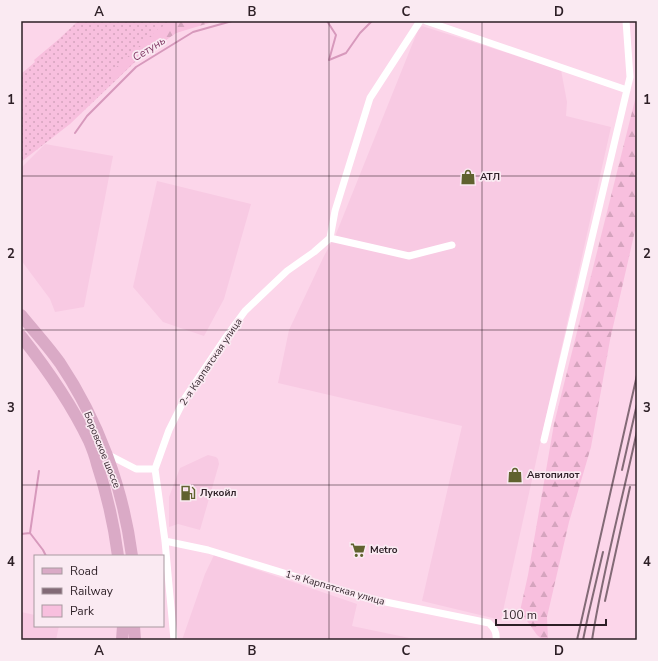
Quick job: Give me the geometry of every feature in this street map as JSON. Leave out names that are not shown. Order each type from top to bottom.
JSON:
[{"type":"main road","name":"Боровское шоссе","points":[[21,315],[54,355],[69,378],[95,426],[122,501],[132,555]]},
{"type":"main road","name":"Боровское шоссе","points":[[21,336],[68,402],[90,442],[104,484],[118,555]]},
{"type":"main road","points":[[122,640],[123,627]]},
{"type":"main road","points":[[134,627],[135,640]]},
{"type":"street","points":[[420,21],[370,98],[335,211],[330,238],[409,256],[452,245]]},
{"type":"street","points":[[426,21],[627,90]]},
{"type":"street","points":[[544,440],[630,78],[626,21]]},
{"type":"street","name":"2-я Карпатская улица","points":[[174,640],[165,541],[155,469],[169,430],[185,398],[221,344],[245,312],[287,271],[314,252],[330,238]]},
{"type":"street","points":[[106,454],[136,469],[155,469]]},
{"type":"street","name":"1-я Карпатская улица","points":[[165,541],[208,550],[366,598],[489,623],[495,629],[496,640]]},
{"type":"shaded area","points":[[422,26],[561,70],[567,102],[566,116],[611,127],[501,620],[422,601],[462,426],[278,383],[289,330],[336,234],[418,30]]},
{"type":"shaded area","points":[[45,144],[113,156],[84,307],[55,312],[50,299],[21,260],[21,168]]},
{"type":"shaded area","points":[[157,181],[251,204],[224,299],[204,336],[163,322],[133,287]]},
{"type":"shaded area","points":[[208,455],[216,457],[219,464],[200,530],[178,524],[169,527],[169,497],[180,468]]},
{"type":"shaded area","points":[[214,555],[357,604],[352,626],[419,640],[182,640],[205,574]]},
{"type":"shaded area","points":[[21,612],[34,615],[34,627],[59,627],[56,640],[21,640]]},
{"type":"green space","points":[[78,21],[209,21],[176,33],[135,62],[70,124],[21,162],[21,74],[35,62],[34,60]]},
{"type":"green space","points":[[176,21],[216,21],[176,33],[134,62],[117,79],[109,74],[159,28]]},
{"type":"green space","points":[[637,92],[637,222],[610,340],[591,447],[569,522],[547,617],[548,640],[545,640],[537,635],[520,611],[528,575],[554,424]]},
{"type":"waterway","name":"Сетунь","points":[[75,133],[87,116],[136,67],[193,32],[232,21]]},
{"type":"waterway","name":"Сетунь","points":[[327,21],[336,35],[329,60],[346,53],[360,33],[372,21]]},
{"type":"waterway","name":"Сетунь","points":[[21,534],[30,533],[39,471]]},
{"type":"waterway","points":[[30,533],[46,555]]},
{"type":"railway","points":[[577,640],[637,375]]},
{"type":"railway","points":[[622,470],[637,404]]},
{"type":"railway","points":[[592,640],[607,562],[637,431]]},
{"type":"railway","points":[[605,601],[630,487]]},
{"type":"railway","points":[[583,640],[603,552]]},
{"type":"place","name":"АТЛ","points":[[468,177]]},
{"type":"place","name":"Автопилот","points":[[515,475]]},
{"type":"place","name":"Лукойл","points":[[188,493]]},
{"type":"place","name":"Metro","points":[[358,550]]}]
